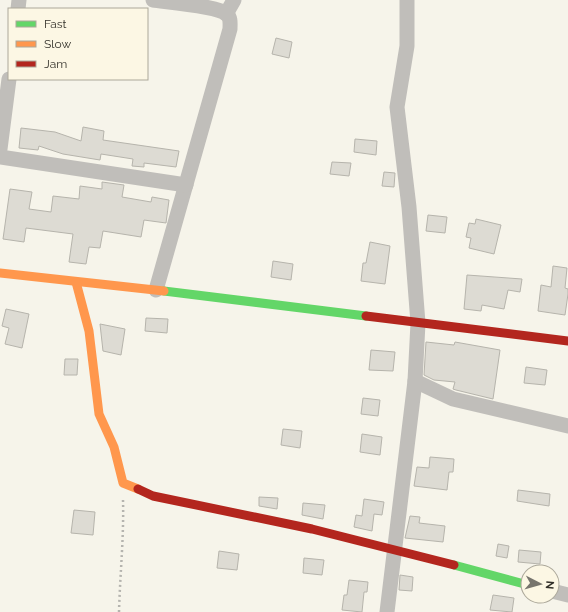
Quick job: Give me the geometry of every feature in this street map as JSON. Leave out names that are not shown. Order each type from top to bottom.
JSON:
[{"type":"street","points":[[152,0],[206,8],[226,14],[230,19],[230,29],[156,290]]},
{"type":"street","points":[[226,14],[234,0]]},
{"type":"street","points":[[387,612],[396,548],[415,381],[418,323],[409,207],[397,108],[407,46],[407,0]]},
{"type":"street","points":[[0,149],[9,80]]},
{"type":"street","points":[[0,157],[186,185]]},
{"type":"street","points":[[0,273],[156,290],[568,341]]},
{"type":"street","points":[[76,282],[89,331],[94,383],[99,414],[114,447],[123,483],[153,496],[396,548],[520,583]]},
{"type":"street","points":[[415,381],[452,399],[568,426]]},
{"type":"path","points":[[119,612],[124,537],[123,483]]},
{"type":"building","points":[[276,38],[292,42],[289,58],[272,54]]},
{"type":"building","points":[[83,127],[104,131],[103,140],[179,151],[176,167],[144,163],[144,167],[132,166],[133,159],[101,154],[100,160],[63,154],[39,146],[38,150],[19,148],[21,128],[55,132],[81,141]]},
{"type":"building","points":[[355,139],[377,141],[376,155],[354,152]]},
{"type":"building","points":[[332,162],[351,163],[349,176],[330,174]]},
{"type":"building","points":[[384,172],[395,173],[394,187],[382,186]]},
{"type":"building","points":[[102,182],[124,185],[122,197],[151,202],[152,197],[169,200],[166,223],[144,220],[141,237],[103,231],[100,248],[89,247],[86,264],[69,262],[73,234],[26,228],[24,242],[3,239],[10,189],[32,192],[29,209],[51,212],[53,196],[79,199],[80,186],[102,189]]},
{"type":"building","points":[[428,215],[447,217],[445,233],[426,231]]},
{"type":"building","points":[[476,219],[501,225],[494,254],[469,248],[471,238],[466,237],[469,223],[475,224]]},
{"type":"building","points":[[370,242],[390,246],[385,284],[361,281],[363,263],[366,263]]},
{"type":"building","points":[[273,261],[293,264],[291,280],[271,277]]},
{"type":"building","points":[[553,266],[567,268],[565,288],[568,289],[568,294],[565,315],[538,311],[541,285],[551,287]]},
{"type":"building","points":[[467,275],[522,279],[520,292],[508,290],[504,309],[482,305],[481,311],[464,309]]},
{"type":"building","points":[[6,309],[29,314],[22,348],[5,344],[9,328],[2,326]]},
{"type":"building","points":[[146,318],[168,319],[167,333],[145,331]]},
{"type":"building","points":[[100,324],[125,329],[121,355],[103,351]]},
{"type":"building","points":[[426,342],[454,345],[455,342],[500,350],[493,399],[453,389],[455,382],[434,380],[424,375]]},
{"type":"building","points":[[371,350],[395,352],[393,371],[369,370]]},
{"type":"building","points":[[65,359],[78,359],[77,375],[64,375]]},
{"type":"building","points":[[526,367],[547,370],[545,385],[524,383]]},
{"type":"building","points":[[363,398],[380,400],[378,416],[361,414]]},
{"type":"building","points":[[283,429],[302,431],[300,448],[281,445]]},
{"type":"building","points":[[362,434],[382,437],[380,455],[360,452]]},
{"type":"building","points":[[430,457],[454,459],[453,472],[449,472],[447,490],[414,486],[417,467],[429,468]]},
{"type":"building","points":[[518,490],[550,494],[549,506],[517,501]]},
{"type":"building","points":[[259,497],[278,498],[277,509],[259,506]]},
{"type":"building","points":[[364,499],[384,502],[382,515],[374,514],[372,531],[354,527],[356,515],[362,516]]},
{"type":"building","points":[[303,503],[325,505],[323,519],[302,515]]},
{"type":"building","points":[[74,510],[95,512],[93,535],[71,533]]},
{"type":"building","points":[[410,516],[420,517],[419,523],[445,526],[443,542],[405,538]]},
{"type":"building","points":[[498,544],[509,546],[507,558],[496,556]]},
{"type":"building","points":[[519,550],[541,552],[540,564],[518,562]]},
{"type":"building","points":[[219,551],[239,554],[237,570],[217,568]]},
{"type":"building","points":[[304,558],[324,560],[322,575],[303,573]]},
{"type":"building","points":[[400,575],[413,577],[412,591],[399,590]]},
{"type":"building","points":[[349,580],[368,582],[367,592],[364,592],[362,612],[342,610],[344,595],[347,595]]},
{"type":"building","points":[[493,595],[514,598],[512,612],[490,610]]},
{"type":"traffic: fast","points":[[164,291],[366,316]]},
{"type":"traffic: fast","points":[[454,565],[520,583]]},
{"type":"traffic: slow","points":[[0,273],[164,291]]},
{"type":"traffic: slow","points":[[76,282],[89,331],[99,414],[114,447],[123,483],[138,489]]},
{"type":"traffic: jam","points":[[366,316],[568,341]]},
{"type":"traffic: jam","points":[[138,489],[153,496],[312,529],[454,565]]}]
